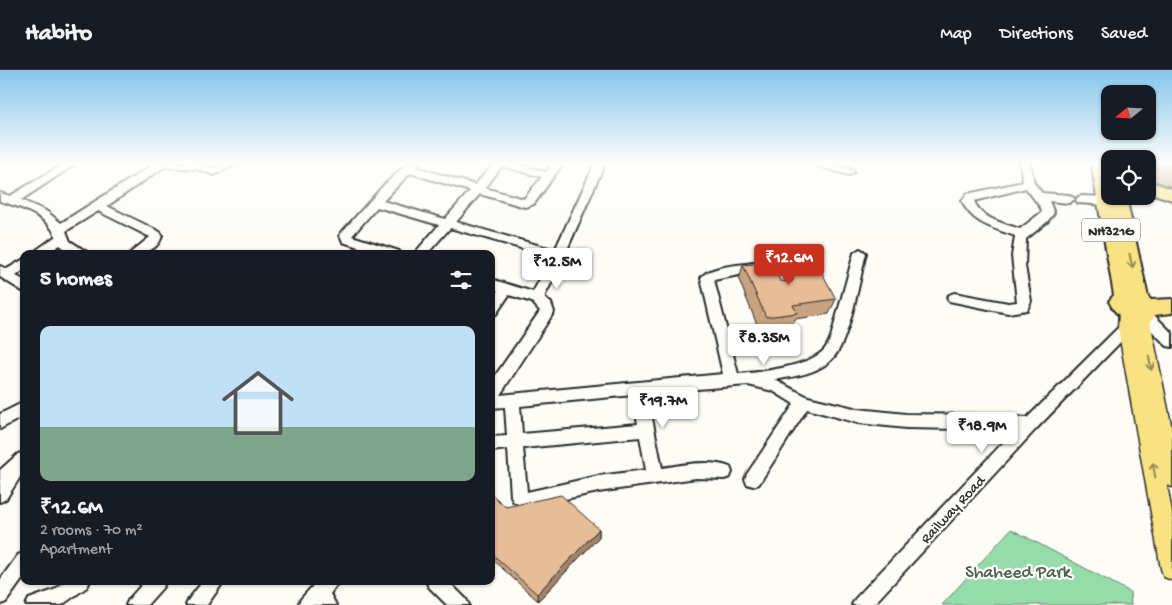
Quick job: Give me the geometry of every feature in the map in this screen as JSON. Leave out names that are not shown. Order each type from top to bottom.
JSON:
[{"type":"highway","points":[[1156,189],[1172,195]]},
{"type":"highway","points":[[1113,205],[1135,311],[1172,306]]},
{"type":"main road","points":[[1135,311],[1172,478]]},
{"type":"main road","points":[[1135,311],[1172,569]]},
{"type":"street","points":[[6,199],[26,188]]},
{"type":"street","points":[[42,250],[123,188]]},
{"type":"street","points":[[383,250],[346,237],[390,188]]},
{"type":"street","points":[[475,188],[525,203],[530,200],[540,188]]},
{"type":"street","points":[[538,299],[588,188]]},
{"type":"street","points":[[1011,188],[971,197],[968,201],[969,207],[987,221],[1022,234]]},
{"type":"street","points":[[954,298],[1008,308],[1022,306],[1024,302],[1018,263],[1018,244],[1022,234],[1048,214],[1047,207],[1032,188]]},
{"type":"street","points":[[424,250],[478,189]]},
{"type":"street","points":[[1040,197],[1101,199]]},
{"type":"street","points":[[6,199],[52,221],[68,248],[73,250]]},
{"type":"street","points":[[376,202],[552,253]]},
{"type":"street","points":[[98,206],[156,236],[155,240],[141,250]]},
{"type":"street","points":[[495,402],[748,379],[806,368],[829,354],[838,338],[860,253]]},
{"type":"street","points":[[3,274],[20,265]]},
{"type":"street","points":[[732,380],[707,278],[714,274],[766,266],[772,270]]},
{"type":"street","points":[[3,274],[20,285]]},
{"type":"street","points":[[495,285],[538,299],[546,307],[547,312],[495,389]]},
{"type":"street","points":[[495,304],[506,289]]},
{"type":"street","points":[[1135,311],[1172,342]]},
{"type":"street","name":"Railway Road","points":[[862,605],[1135,311]]},
{"type":"street","points":[[748,379],[778,387],[804,402],[858,416],[906,421],[991,422],[1030,425]]},
{"type":"street","points":[[639,388],[655,476]]},
{"type":"street","points":[[512,401],[520,496],[524,500],[598,484],[655,476],[696,471],[724,472]]},
{"type":"street","points":[[753,479],[804,402]]},
{"type":"street","points":[[0,422],[20,410]]},
{"type":"street","points":[[495,444],[647,430]]},
{"type":"street","points":[[0,479],[20,464]]},
{"type":"street","points":[[0,494],[20,464]]},
{"type":"street","points":[[0,596],[20,567]]},
{"type":"street","points":[[35,605],[59,597],[76,585]]},
{"type":"street","points":[[136,605],[154,585]]},
{"type":"street","points":[[195,605],[212,585]]},
{"type":"street","points":[[440,585],[460,605]]},
{"type":"street","points":[[307,605],[325,593]]},
{"type":"green space","name":"Shaheed Park","points":[[1011,529],[1130,592],[1131,605],[942,605]]},
{"type":"building","points":[[813,256],[836,299],[793,305],[797,313],[766,317],[743,265],[772,262],[780,281],[792,282],[794,276],[787,259]]},
{"type":"building","points":[[561,495],[599,529],[537,594],[495,557],[495,497],[506,507]]}]
